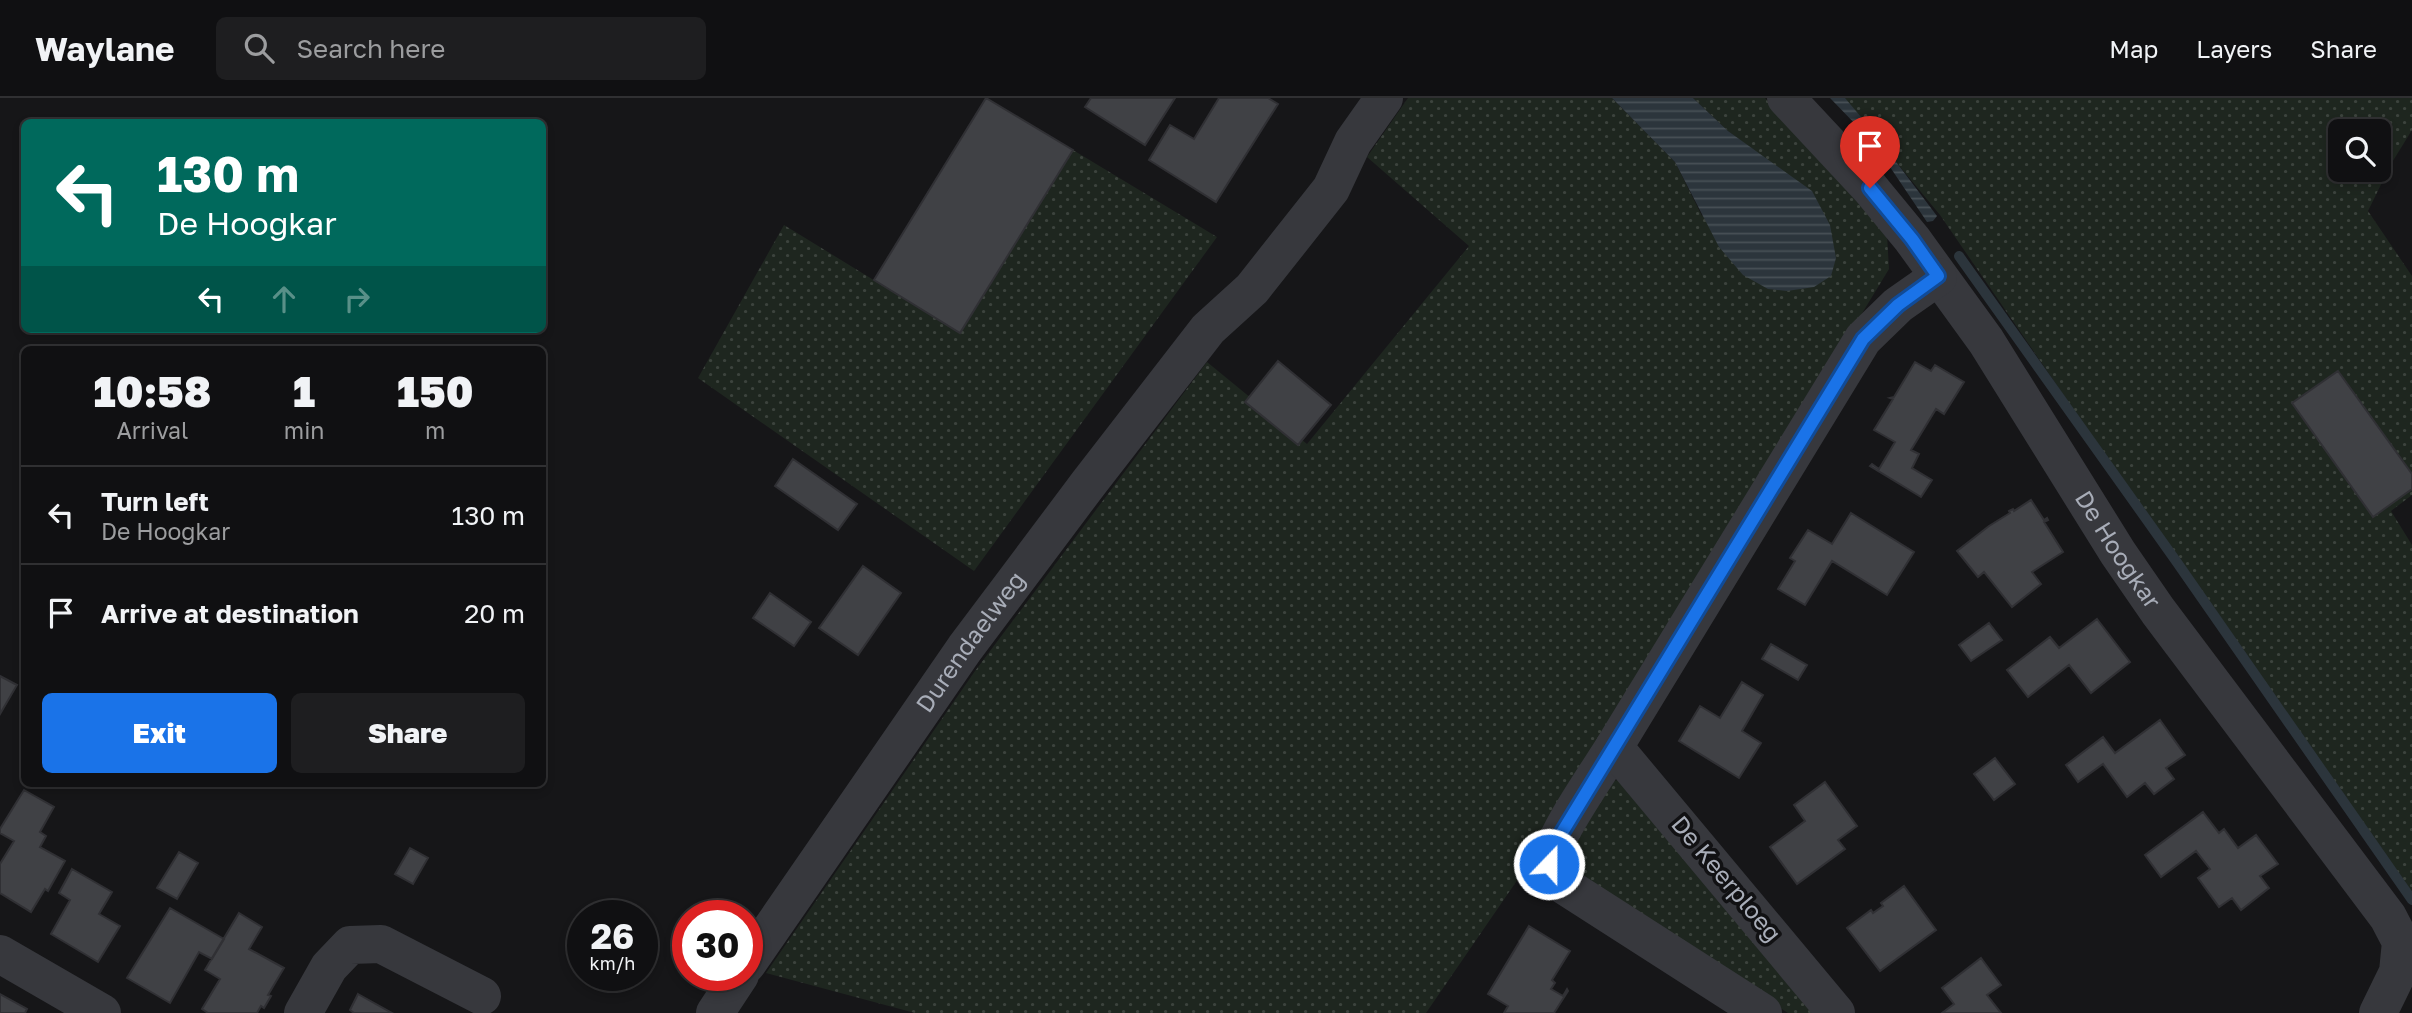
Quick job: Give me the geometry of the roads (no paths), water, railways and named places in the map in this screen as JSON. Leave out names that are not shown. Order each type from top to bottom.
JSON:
[{"type":"street","name":"Durendaelweg","points":[[763,941],[965,648],[1208,329],[1252,289],[1331,189],[1353,142],[1384,98]]},
{"type":"street","name":"De Hoogkar","points":[[1786,98],[1870,188],[1912,239],[1986,341],[2118,553],[2158,611],[2388,916],[2401,942],[2398,972],[2378,1013]]},
{"type":"street","points":[[1763,1013],[1565,886],[1552,874],[1549,864],[1555,844],[1863,339],[1898,305],[1938,276]]},
{"type":"street","name":"De Keerploeg","points":[[1614,747],[1836,1013]]},
{"type":"street","points":[[303,1013],[329,967],[350,945],[381,944],[482,996]]},
{"type":"street","points":[[0,954],[102,1013]]},
{"type":"street","points":[[715,1013],[729,991]]},
{"type":"waterway","points":[[1959,256],[2412,900]]}]
